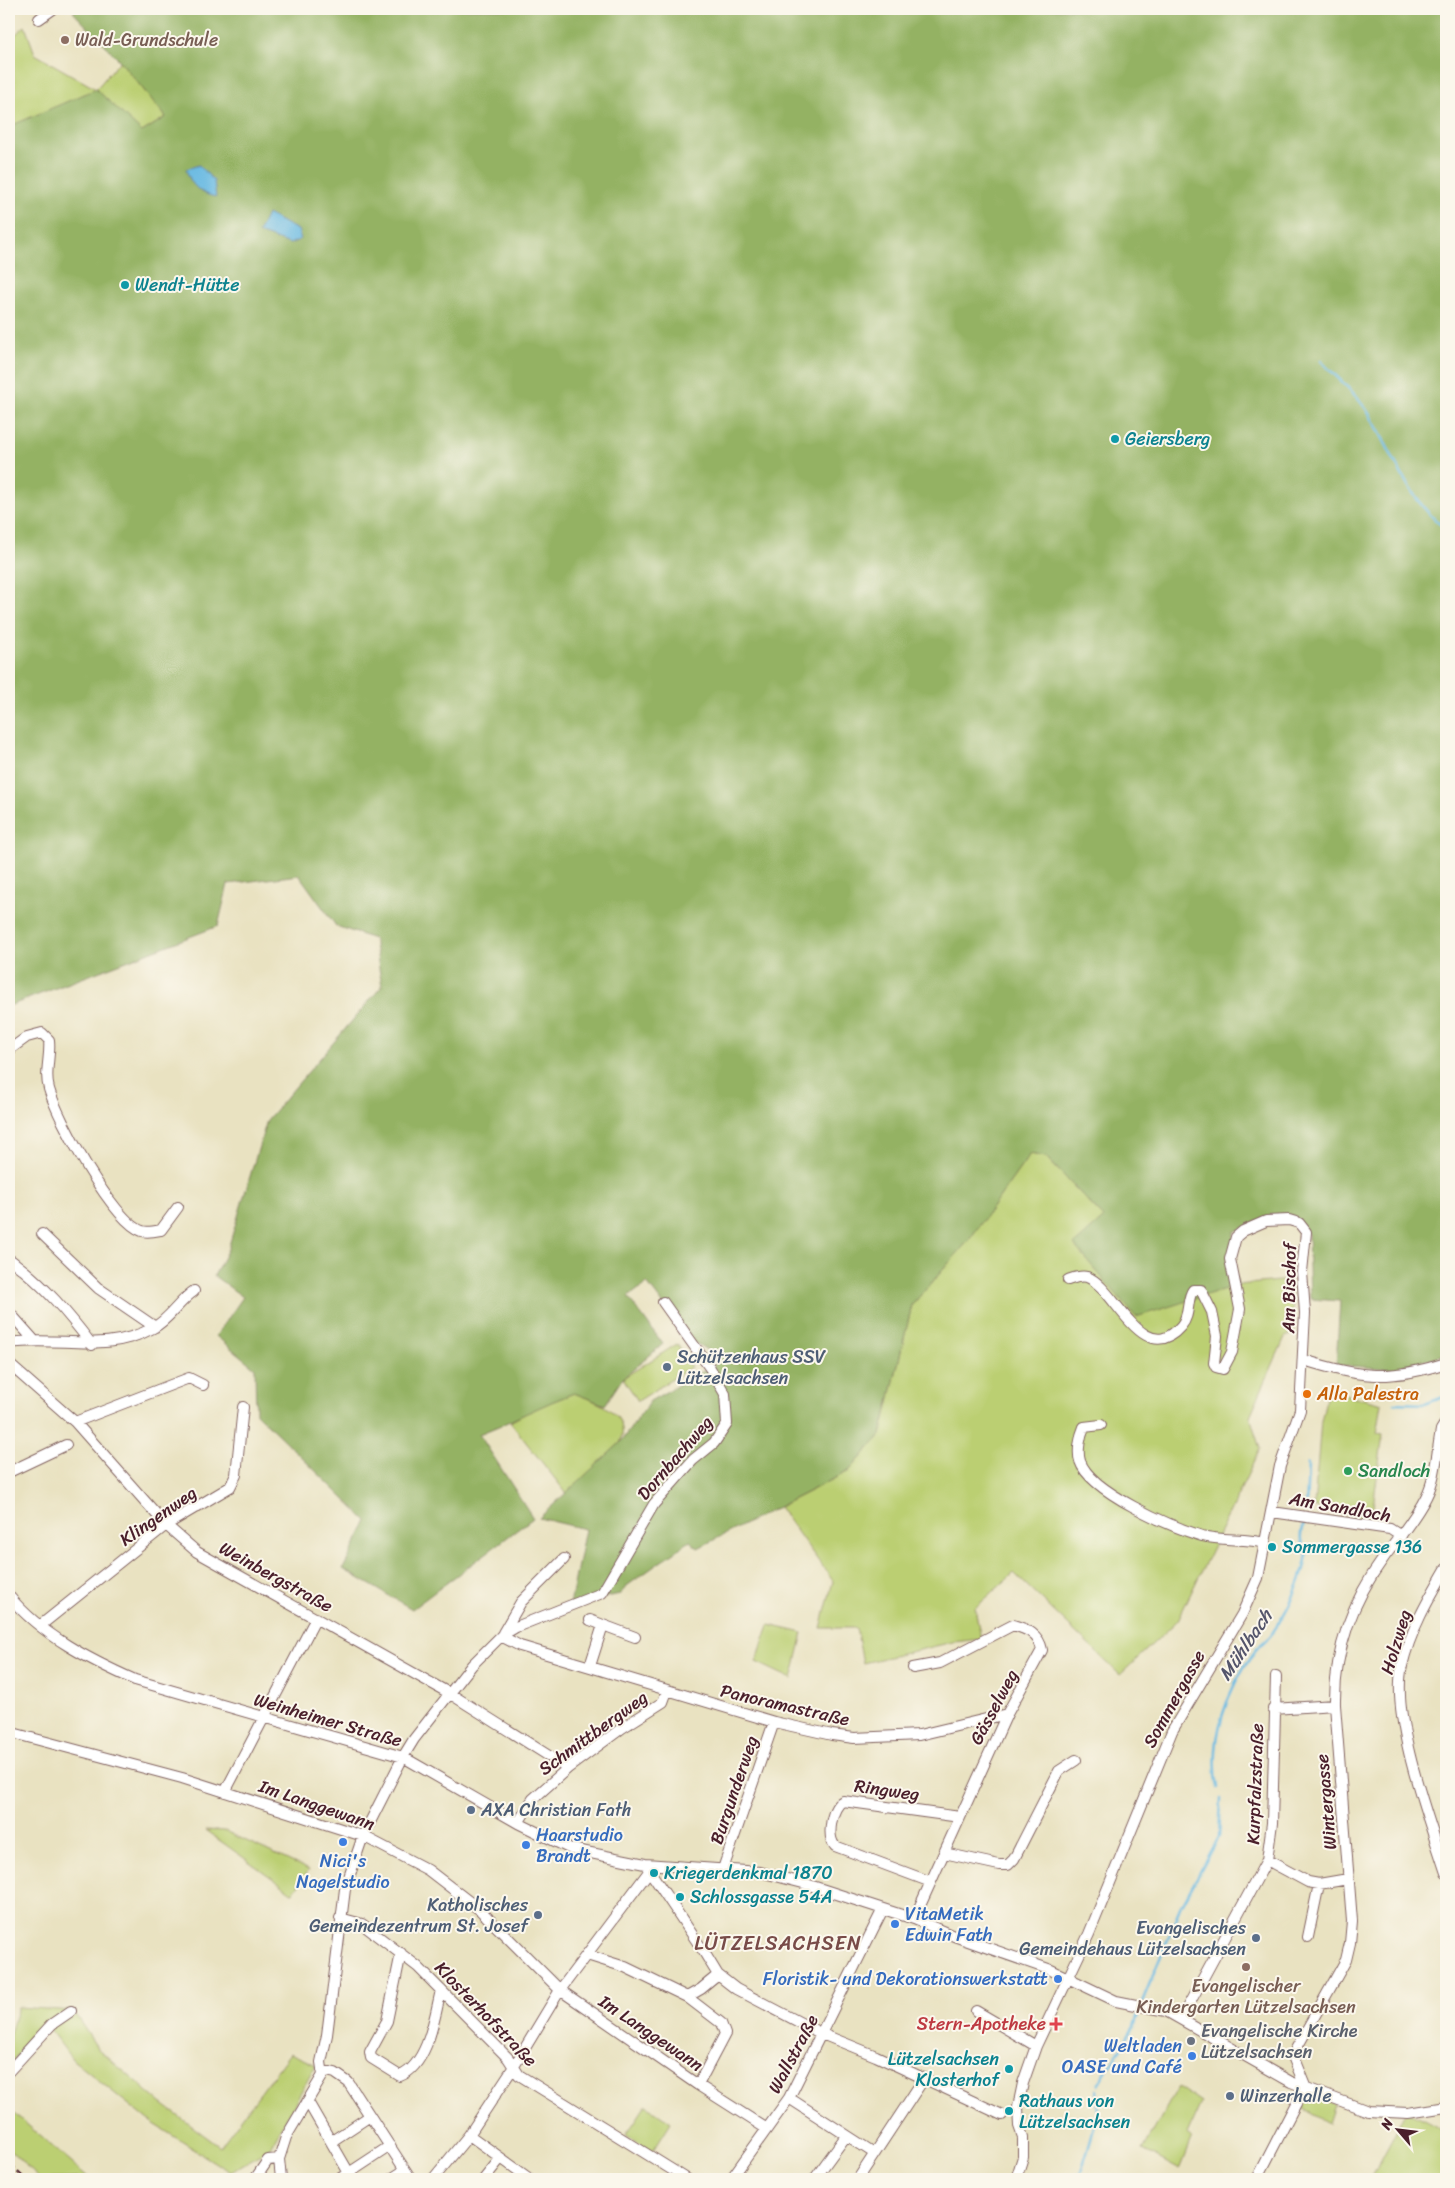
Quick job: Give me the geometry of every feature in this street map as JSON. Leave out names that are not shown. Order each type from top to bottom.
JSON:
[{"type":"street","points":[[39,19],[53,9]]},
{"type":"street","points":[[9,1050],[27,1037],[42,1033],[49,1040],[49,1088],[70,1140],[128,1221],[143,1232],[161,1230],[178,1207]]},
{"type":"street","name":"Am Bischof","points":[[1068,1280],[1078,1276],[1092,1279],[1138,1329],[1154,1338],[1162,1338],[1181,1326],[1190,1307],[1191,1293],[1193,1290],[1201,1290],[1212,1312],[1217,1336],[1214,1363],[1216,1367],[1223,1369],[1232,1352],[1240,1309],[1230,1259],[1236,1237],[1243,1231],[1266,1221],[1289,1220],[1299,1223],[1306,1232],[1302,1272],[1305,1313],[1304,1360]]},
{"type":"street","points":[[42,1234],[98,1288],[155,1327]]},
{"type":"street","points":[[12,1261],[34,1278],[65,1309],[92,1344]]},
{"type":"street","points":[[9,1343],[33,1339],[92,1344],[123,1340],[155,1327],[184,1298],[194,1292]]},
{"type":"street","name":"Dornbachweg","points":[[279,2159],[286,2137],[320,2082],[321,2062],[327,2035],[345,1889],[363,1836],[402,1758],[449,1693],[472,1665],[501,1636],[516,1627],[602,1592],[654,1504],[693,1460],[714,1443],[727,1424],[725,1394],[710,1368],[663,1302]]},
{"type":"street","points":[[9,1312],[33,1339]]},
{"type":"street","points":[[1304,1360],[1342,1372],[1390,1376],[1407,1375],[1446,1363]]},
{"type":"street","name":"Sommergasse","points":[[1016,2179],[1023,2157],[1023,2137],[1010,2119],[1018,2107],[1023,2083],[1036,2046],[1108,1890],[1148,1786],[1172,1731],[1251,1598],[1266,1543],[1280,1466],[1300,1410],[1301,1369],[1304,1360]]},
{"type":"street","name":"Weinbergstraße","points":[[9,1364],[75,1422],[166,1525],[197,1552],[449,1693],[568,1768]]},
{"type":"street","points":[[75,1422],[190,1378],[203,1385]]},
{"type":"street","name":"Klingenweg","points":[[41,1625],[166,1525],[225,1492],[234,1481],[236,1474],[243,1407]]},
{"type":"street","name":"Wintergasse","points":[[1305,2086],[1294,2059],[1296,2049],[1346,1960],[1352,1921],[1335,1705],[1335,1678],[1338,1659],[1357,1600],[1370,1578],[1414,1518],[1428,1495],[1441,1430],[1446,1422]]},
{"type":"street","points":[[1101,1425],[1084,1427],[1081,1436],[1080,1460],[1086,1472],[1126,1502],[1160,1520],[1203,1536],[1250,1539],[1266,1543]]},
{"type":"street","points":[[9,1472],[66,1445]]},
{"type":"street","name":"Am Sandloch","points":[[1272,1512],[1390,1529],[1401,1536]]},
{"type":"street","name":"Dornbachweg","points":[[501,1636],[521,1602],[564,1559]]},
{"type":"street","name":"Holzweg","points":[[1446,1570],[1414,1630],[1402,1667],[1399,1686],[1406,1736],[1420,1794],[1446,1874]]},
{"type":"street","name":"Weinheimer Straße","points":[[9,1596],[20,1609],[41,1625],[99,1664],[135,1680],[263,1719],[402,1758],[518,1822],[571,1848],[647,1867],[723,1869],[760,1872],[777,1876],[914,1919],[954,1936],[992,1948],[1068,1977],[1116,2001],[1142,2006],[1181,2019],[1291,2082],[1368,2110],[1408,2113],[1446,2107]]},
{"type":"street","points":[[226,1792],[316,1618]]},
{"type":"street","points":[[590,1620],[635,1637]]},
{"type":"street","name":"Gässelweg","points":[[914,1668],[940,1663],[1013,1624],[1028,1629],[1041,1641],[1042,1650],[1006,1714],[914,1919]]},
{"type":"street","points":[[590,1666],[604,1625]]},
{"type":"street","name":"Panoramastraße","points":[[501,1636],[520,1646],[774,1722],[854,1738],[903,1737],[1006,1714]]},
{"type":"street","name":"Kurpfalzstraße","points":[[1181,2019],[1267,1860],[1272,1822],[1273,1709],[1276,1676]]},
{"type":"street","name":"Schmittbergweg","points":[[518,1822],[533,1799],[568,1768],[622,1728],[663,1702],[667,1691]]},
{"type":"street","name":"Kurpfalzstraße","points":[[1273,1709],[1335,1705]]},
{"type":"street","name":"Burgunderweg","points":[[723,1869],[774,1722]]},
{"type":"street","name":"Im Langgewann","points":[[9,1732],[109,1757],[363,1836],[428,1870],[480,1910],[560,1990],[767,2129]]},
{"type":"street","points":[[944,1853],[999,1865],[1008,1865],[1014,1859],[1059,1771],[1076,1760]]},
{"type":"street","name":"Ringweg","points":[[931,1882],[835,1846],[831,1839],[834,1810],[843,1801],[960,1817]]},
{"type":"street","points":[[1267,1860],[1304,1881],[1319,1884],[1348,1879]]},
{"type":"street","points":[[433,2179],[469,2135],[513,2068],[560,1990],[587,1955],[647,1867],[718,1975],[736,1989],[822,2034],[876,2056],[923,2080],[1010,2119]]},
{"type":"street","points":[[1308,1937],[1319,1884]]},
{"type":"street","name":"Wallstraße","points":[[731,2179],[789,2098],[883,1909]]},
{"type":"street","name":"Klosterhofstraße","points":[[340,1918],[362,1924],[401,1953],[441,1990],[508,2058],[519,2075],[687,2179]]},
{"type":"street","points":[[401,1953],[387,2021],[370,2052],[371,2058],[400,2076],[408,2073],[429,2040],[441,1990]]},
{"type":"street","points":[[587,1955],[625,1967],[687,1997],[721,2023],[725,2034],[698,2084]]},
{"type":"street","points":[[687,1997],[701,1989],[718,1975]]},
{"type":"street","points":[[9,2071],[52,2024],[71,2011]]},
{"type":"street","points":[[976,2011],[1036,2046]]},
{"type":"street","points":[[322,2070],[342,2077],[411,2179]]},
{"type":"street","points":[[858,2179],[923,2080]]},
{"type":"street","points":[[1257,2179],[1305,2086]]},
{"type":"street","points":[[789,2098],[874,2153]]},
{"type":"street","points":[[308,2102],[332,2141],[344,2177],[390,2146]]},
{"type":"street","points":[[332,2141],[370,2116]]},
{"type":"street","points":[[469,2135],[530,2179]]},
{"type":"street","points":[[816,2177],[846,2136]]},
{"type":"street","points":[[255,2179],[268,2160],[279,2159],[281,2179]]},
{"type":"street","points":[[484,2179],[500,2159]]},
{"type":"street","points":[[391,2179],[405,2170]]},
{"type":"green space","points":[[78,9],[1446,9],[1446,1354],[1394,1369],[1336,1365],[1340,1301],[1310,1299],[1308,1234],[1294,1223],[1258,1221],[1234,1232],[1233,1264],[1238,1285],[1136,1317],[1074,1245],[1104,1218],[1046,1157],[1030,1154],[969,1240],[912,1305],[881,1435],[849,1471],[698,1548],[690,1541],[628,1585],[620,1594],[570,1605],[585,1529],[539,1518],[620,1443],[650,1401],[717,1363],[709,1351],[685,1337],[682,1329],[647,1283],[628,1297],[663,1344],[622,1379],[605,1405],[574,1393],[479,1434],[533,1518],[412,1609],[343,1569],[367,1521],[256,1413],[255,1368],[216,1336],[243,1297],[214,1276],[228,1249],[267,1120],[382,986],[374,939],[336,926],[299,875],[228,884],[218,926],[9,1006],[9,124],[15,124],[96,89],[142,132],[166,117],[120,61],[73,12]]},
{"type":"green space","points":[[25,26],[35,54],[96,89],[120,61],[166,117],[142,132],[9,124],[9,40]]},
{"type":"green space","points":[[1030,1154],[1046,1157],[1104,1218],[1238,1285],[1290,1280],[1295,1332],[1285,1337],[1250,1416],[1260,1449],[1178,1620],[1120,1675],[1014,1573],[975,1608],[981,1639],[953,1642],[863,1663],[856,1628],[821,1628],[833,1581],[779,1507],[849,1471],[881,1435],[912,1305],[969,1240]]},
{"type":"green space","points":[[677,1344],[691,1367],[638,1401],[623,1378]]},
{"type":"green space","name":"Sandloch","points":[[1328,1390],[1382,1404],[1377,1433],[1383,1434],[1371,1521],[1314,1507],[1321,1421]]},
{"type":"green space","points":[[574,1393],[601,1404],[609,1410],[621,1424],[622,1433],[620,1443],[567,1494],[510,1422],[537,1407]]},
{"type":"green space","points":[[769,1625],[803,1633],[792,1679],[756,1662]]},
{"type":"green space","points":[[205,1830],[225,1831],[309,1870],[293,1893]]},
{"type":"green space","points":[[18,2007],[73,2011],[98,2049],[161,2103],[220,2147],[290,2053],[316,2065],[269,2149],[230,2172],[148,2120],[73,2060],[46,2025],[9,2064],[9,2037]]},
{"type":"green space","points":[[1178,2087],[1201,2103],[1187,2134],[1192,2140],[1180,2170],[1143,2150]]},
{"type":"green space","points":[[1307,2095],[1334,2105],[1328,2123],[1298,2106],[1303,2097]]},
{"type":"green space","points":[[646,2105],[671,2122],[652,2152],[626,2135]]},
{"type":"green space","points":[[9,2109],[89,2178],[40,2179],[9,2149]]},
{"type":"green space","points":[[1407,2111],[1446,2132],[1446,2179],[1371,2179]]},
{"type":"water","points":[[199,165],[214,181],[216,197],[205,194],[193,185],[186,169]]},
{"type":"water","points":[[267,214],[298,230],[301,239],[290,244],[258,233]]},
{"type":"waterway","points":[[1321,361],[1361,402],[1420,503],[1446,529]]},
{"type":"waterway","name":"Mühlbach","points":[[1394,1403],[1425,1404],[1446,1396]]},
{"type":"waterway","name":"Mühlbach","points":[[1306,1509],[1308,1464]]},
{"type":"waterway","name":"Mühlbach","points":[[1218,1788],[1216,1752],[1222,1716],[1228,1699],[1245,1666],[1257,1649],[1271,1635],[1289,1606],[1299,1583],[1307,1551],[1302,1541],[1304,1522]]},
{"type":"waterway","name":"Mühlbach","points":[[1142,2002],[1182,1905],[1219,1837],[1221,1799]]},
{"type":"waterway","name":"Mühlbach","points":[[1098,2085],[1134,2027],[1140,2008]]},
{"type":"waterway","name":"Mühlbach","points":[[1079,2179],[1098,2115],[1097,2090]]},
{"type":"railway","points":[[9,2163],[26,2179]]},
{"type":"place","name":"Wald-Grundschule","points":[[65,40]]},
{"type":"place","name":"Wendt-Hütte","points":[[125,285]]},
{"type":"place","name":"Geiersberg","points":[[1115,439]]},
{"type":"place","name":"Schützenhaus SSV Lützelsachsen","points":[[667,1367]]},
{"type":"place","name":"Alla Palestra","points":[[1307,1394]]},
{"type":"place","name":"Sandloch","points":[[1348,1471]]},
{"type":"place","name":"Sommergasse 136","points":[[1272,1547]]},
{"type":"place","name":"AXA Christian Fath","points":[[471,1810]]},
{"type":"place","name":"Nici's Nagelstudio","points":[[343,1842]]},
{"type":"place","name":"Haarstudio Brandt","points":[[526,1845]]},
{"type":"place","name":"Kriegerdenkmal 1870","points":[[654,1873]]},
{"type":"place","name":"Schlossgasse 54A","points":[[680,1897]]},
{"type":"place","name":"Katholisches Gemeindezentrum St. Josef","points":[[538,1915]]},
{"type":"place","name":"VitaMetik Edwin Fath","points":[[895,1924]]},
{"type":"place","name":"Evangelisches Gemeindehaus Lützelsachsen","points":[[1256,1938]]},
{"type":"place","name":"Evangelischer Kindergarten Lützelsachsen","points":[[1246,1967]]},
{"type":"place","name":"Floristik- und Dekorationswerkstatt","points":[[1058,1979]]},
{"type":"place","name":"Stern-Apotheke","points":[[1056,2024]]},
{"type":"place","name":"Evangelische Kirche Lützelsachsen","points":[[1191,2041]]},
{"type":"place","name":"Weltladen OASE und Café","points":[[1192,2056]]},
{"type":"place","name":"Lützelsachsen Klosterhof","points":[[1009,2069]]},
{"type":"place","name":"Winzerhalle","points":[[1230,2096]]},
{"type":"place","name":"Rathaus von Lützelsachsen","points":[[1009,2111]]},
{"type":"district","name":"LÜTZELSACHSEN","points":[[778,1943]]}]
